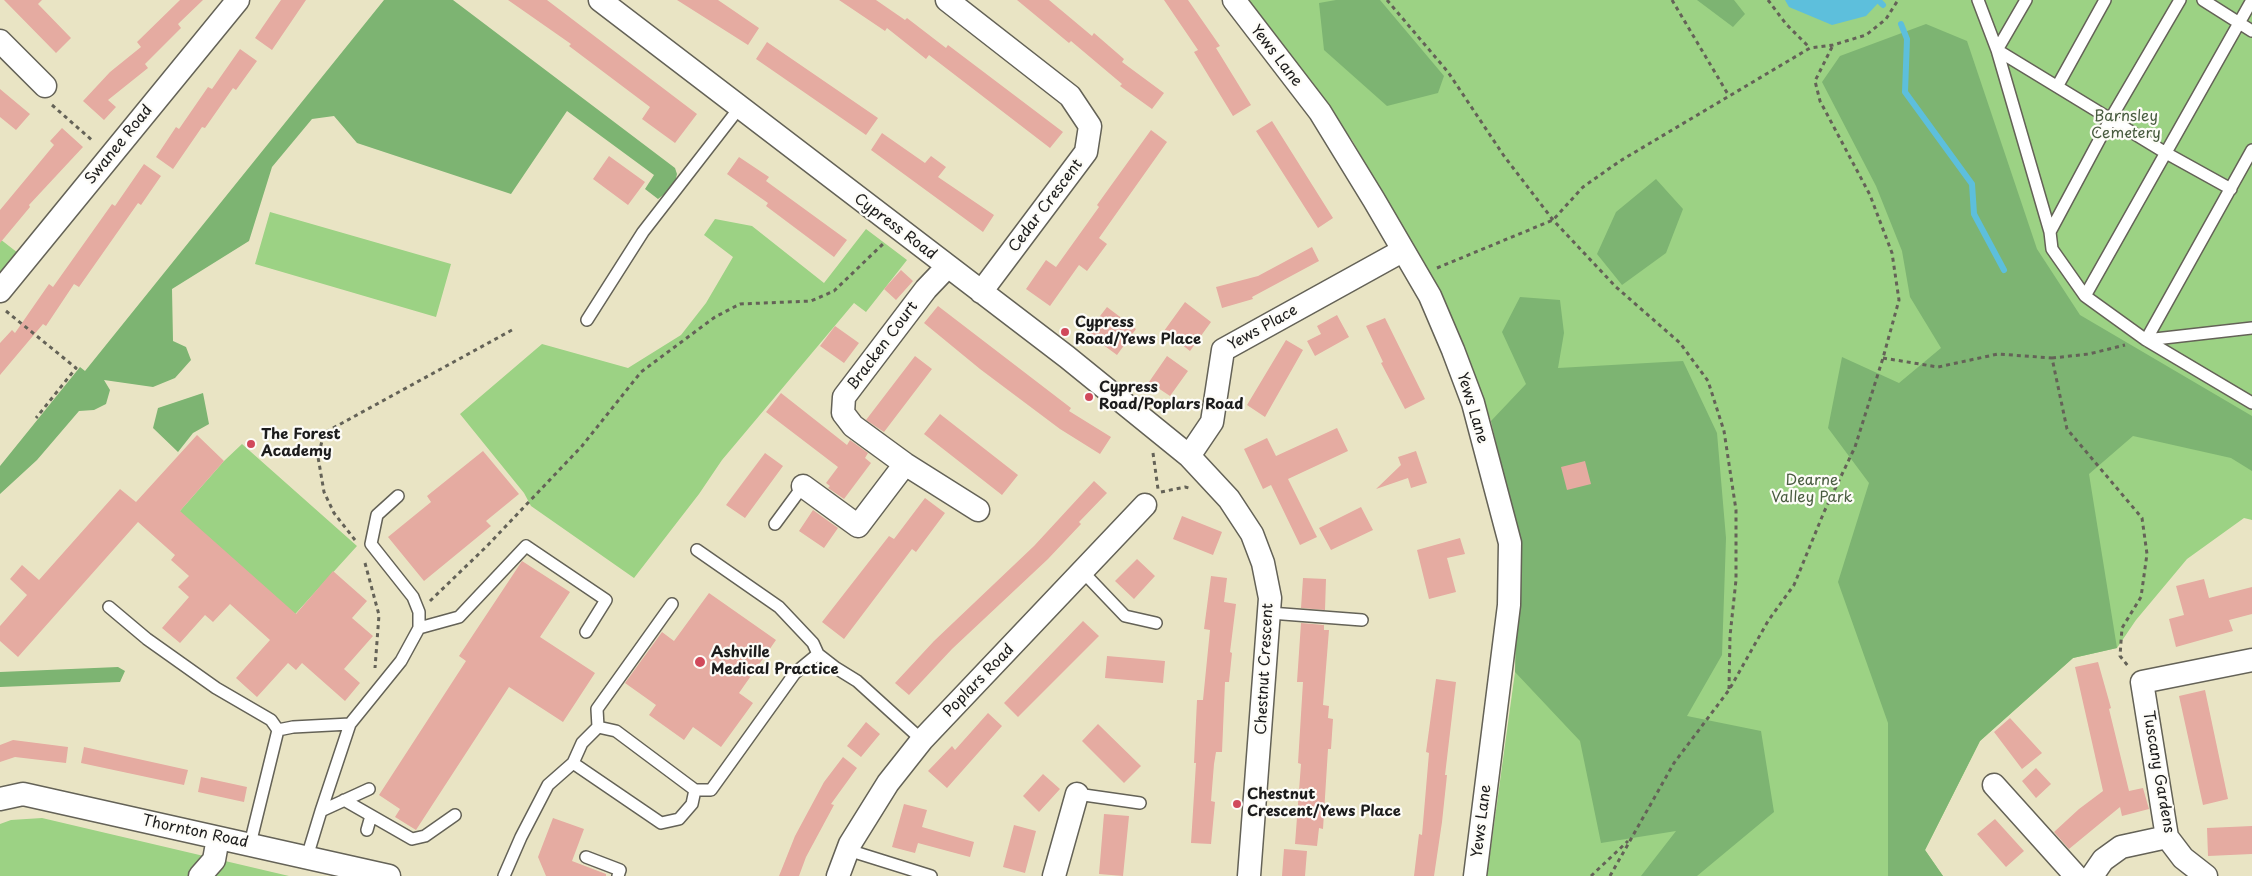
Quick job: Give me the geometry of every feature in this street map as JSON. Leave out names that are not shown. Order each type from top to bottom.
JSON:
[{"type":"street","name":"Swanee Road","points":[[0,290],[238,0]]},
{"type":"street","name":"Cypress Road","points":[[600,0],[898,230],[1067,357],[1189,456]]},
{"type":"street","name":"Cedar Crescent","points":[[947,0],[1070,96],[1090,126],[1086,152],[981,292]]},
{"type":"street","name":"Yews Lane","points":[[1234,0],[1320,112],[1374,200],[1402,251],[1419,276],[1453,350],[1473,404],[1510,543],[1509,605],[1475,876]]},
{"type":"street","points":[[0,41],[45,86]]},
{"type":"street","name":"Yews Place","points":[[1189,456],[1212,422],[1223,350],[1402,251]]},
{"type":"street","name":"Bracken Court","points":[[947,267],[926,289],[844,397],[843,413],[853,426],[905,464],[978,510]]},
{"type":"street","name":"Chestnut Crescent","points":[[1189,456],[1229,499],[1252,534],[1263,563],[1270,613],[1249,876]]},
{"type":"street","points":[[803,486],[858,526],[905,464]]},
{"type":"street","name":"Poplars Road","points":[[838,876],[848,850],[888,783],[922,740],[1152,499]]},
{"type":"street","points":[[2142,682],[2252,660]]},
{"type":"street","name":"Tuscany Gardens","points":[[2142,682],[2167,837],[2183,858],[2206,876]]},
{"type":"street","points":[[1994,785],[2076,876]]},
{"type":"street","name":"Thornton Road","points":[[0,799],[22,794],[390,876]]},
{"type":"street","points":[[1054,876],[1077,794]]},
{"type":"street","points":[[2092,876],[2103,860],[2121,847],[2145,840],[2167,837]]},
{"type":"street","points":[[200,876],[214,860],[218,838]]},
{"type":"lane","points":[[1978,0],[1997,50],[2050,232],[2052,249],[2085,296],[2146,340],[2252,403]]},
{"type":"lane","points":[[1997,50],[2026,0]]},
{"type":"lane","points":[[2058,85],[2105,0]]},
{"type":"lane","points":[[2050,232],[2110,118],[2180,0]]},
{"type":"lane","points":[[2203,0],[2252,31]]},
{"type":"lane","points":[[2085,296],[2252,0]]},
{"type":"lane","points":[[1997,50],[2058,85],[2166,153],[2231,189]]},
{"type":"lane","points":[[587,320],[643,232],[740,107]]},
{"type":"lane","points":[[2146,340],[2252,150]]},
{"type":"lane","points":[[2146,340],[2252,328]]},
{"type":"lane","points":[[775,524],[803,486]]},
{"type":"lane","points":[[307,857],[350,724],[401,661],[419,628],[419,612],[413,597],[371,544],[377,515],[398,496]]},
{"type":"lane","points":[[419,628],[459,617],[526,546],[606,600],[586,632]]},
{"type":"lane","points":[[697,550],[779,607],[813,643],[818,654],[857,681],[922,740]]},
{"type":"lane","points":[[1083,572],[1125,616],[1156,623]]},
{"type":"lane","points":[[504,876],[517,845],[548,785],[572,763],[582,743],[598,727],[597,709],[672,604]]},
{"type":"lane","points":[[109,607],[147,639],[216,688],[271,720],[278,730],[250,844]]},
{"type":"lane","points":[[1270,613],[1362,620]]},
{"type":"lane","points":[[598,727],[616,731],[696,790],[711,790],[789,680],[818,654]]},
{"type":"lane","points":[[278,730],[293,727],[350,724]]},
{"type":"lane","points":[[572,763],[661,823],[679,819],[692,804],[696,790]]},
{"type":"lane","points":[[321,811],[369,789]]},
{"type":"lane","points":[[1077,794],[1140,803]]},
{"type":"lane","points":[[344,800],[412,839],[424,836],[455,815]]},
{"type":"lane","points":[[367,830],[371,816]]},
{"type":"lane","points":[[848,850],[931,876]]},
{"type":"lane","points":[[586,856],[620,870],[618,876]]},
{"type":"path","points":[[1387,0],[1448,72],[1504,156],[1554,220],[1616,287],[1680,343],[1708,381],[1724,431],[1736,510],[1736,580],[1730,636],[1729,690]]},
{"type":"path","points":[[1672,0],[1729,96]]},
{"type":"path","points":[[1768,0],[1786,24],[1810,48]]},
{"type":"path","points":[[1419,276],[1554,220],[1583,187],[1620,161],[1810,48],[1833,45],[1866,35],[1886,19],[1898,0]]},
{"type":"path","points":[[1610,876],[1674,763],[1729,690],[1768,621],[1794,585],[1824,512],[1856,447],[1883,358],[1898,300],[1892,253],[1870,195],[1820,101],[1815,82],[1833,45]]},
{"type":"path","points":[[45,86],[48,101],[110,155]]},
{"type":"path","points":[[419,612],[487,546],[582,446],[641,372],[715,317],[740,304],[811,301],[834,291],[898,230]]},
{"type":"path","points":[[0,306],[76,368],[36,418]]},
{"type":"path","points":[[360,546],[334,513],[324,492],[318,457],[324,433],[512,330]]},
{"type":"path","points":[[1883,358],[1938,367],[1998,354],[2052,358],[2089,354],[2146,340]]},
{"type":"path","points":[[2052,358],[2067,429],[2142,518],[2147,554],[2141,597],[2122,628],[2120,656],[2142,682]]},
{"type":"path","points":[[1149,424],[1152,499]]},
{"type":"path","points":[[362,554],[379,615],[375,668],[387,680]]},
{"type":"path","points":[[1592,876],[1631,838]]},
{"type":"green space","points":[[384,0],[453,0],[675,168],[677,174],[674,187],[658,199],[645,189],[654,175],[567,111],[511,194],[357,143],[334,116],[312,119],[272,167],[249,241],[172,289],[173,341],[186,347],[191,360],[175,378],[153,387],[104,380],[110,390],[106,404],[94,410],[79,411],[37,460],[0,494],[0,466],[80,367],[85,371]]},
{"type":"green space","name":"Dearne Valley Park","points":[[1245,0],[2252,0],[2252,520],[2244,518],[2187,559],[2136,620],[2117,648],[2073,658],[1980,741],[1925,850],[1943,876],[1487,876],[1515,672],[1519,541],[1491,421],[1432,281],[1352,140]]},
{"type":"green space","points":[[1336,0],[1380,0],[1444,76],[1438,93],[1387,106],[1324,50],[1319,3]]},
{"type":"green space","points":[[1697,0],[1734,0],[1745,14],[1733,27]]},
{"type":"green space","points":[[1926,24],[1967,41],[2037,249],[2080,315],[2252,416],[2252,471],[2231,458],[2133,436],[2089,474],[2117,648],[2073,658],[1980,741],[1925,850],[1943,876],[1888,876],[1888,723],[1838,582],[1869,483],[1828,428],[1842,357],[1899,383],[1941,348],[1910,297],[1902,251],[1876,186],[1822,82],[1840,56]]},
{"type":"green space","points":[[1656,179],[1683,209],[1666,253],[1622,285],[1597,254],[1616,212]]},
{"type":"green space","points":[[270,212],[451,264],[436,317],[255,264]]},
{"type":"green space","points":[[715,219],[752,226],[824,283],[866,229],[907,260],[866,312],[854,303],[722,460],[699,494],[634,578],[531,506],[524,493],[460,414],[542,344],[628,368],[681,335],[706,303],[733,257],[704,235]]},
{"type":"green space","points":[[0,239],[18,253],[2,272],[0,272]]},
{"type":"green space","points":[[1520,297],[1560,300],[1564,333],[1558,368],[1683,361],[1717,433],[1726,538],[1722,655],[1687,716],[1761,731],[1774,812],[1697,876],[1641,876],[1676,831],[1601,843],[1580,741],[1515,672],[1519,541],[1491,421],[1526,384],[1502,332]]},
{"type":"green space","points":[[203,393],[209,424],[193,433],[178,452],[153,428],[158,408]]},
{"type":"green space","points":[[242,444],[357,546],[278,633],[164,529],[224,461]]},
{"type":"green space","points":[[118,667],[125,671],[120,682],[0,687],[0,672]]},
{"type":"green space","points":[[42,818],[289,876],[0,876],[0,824],[11,820]]},
{"type":"water","points":[[1785,0],[1881,0],[1866,16],[1832,25],[1789,7]]},
{"type":"building","points":[[4,0],[42,0],[38,4],[71,38],[56,53]]},
{"type":"building","points":[[180,0],[203,0],[178,24],[181,28],[145,64],[148,68],[108,100],[116,107],[104,120],[83,101],[110,72],[141,47],[137,42]]},
{"type":"building","points":[[281,0],[306,0],[272,50],[255,38]]},
{"type":"building","points":[[508,0],[547,0],[697,114],[675,143],[642,119],[650,107],[569,46],[571,44]]},
{"type":"building","points":[[677,0],[718,0],[759,28],[748,45]]},
{"type":"building","points":[[839,0],[876,0],[905,20],[907,18],[946,48],[948,45],[1063,132],[1050,148],[929,55],[926,59],[887,28],[885,31]]},
{"type":"building","points":[[1017,0],[1049,0],[1092,36],[1094,33],[1124,59],[1122,62],[1164,93],[1152,109],[1120,86],[1122,84],[1071,41],[1069,43]]},
{"type":"building","points":[[1164,0],[1188,0],[1220,46],[1216,48],[1251,105],[1233,116],[1194,52],[1198,50]]},
{"type":"building","points":[[767,42],[878,118],[866,135],[756,59]]},
{"type":"building","points":[[240,49],[257,61],[236,90],[233,88],[205,128],[202,127],[173,169],[156,157],[176,127],[179,129],[208,87],[212,89]]},
{"type":"building","points":[[0,89],[30,114],[16,130],[0,117]]},
{"type":"building","points":[[1272,121],[1333,218],[1318,228],[1256,131]]},
{"type":"building","points":[[62,128],[83,147],[29,205],[30,207],[0,243],[0,210],[54,145],[50,141]]},
{"type":"building","points":[[1151,130],[1167,142],[1099,238],[1107,244],[1087,271],[1079,265],[1050,306],[1026,289],[1046,260],[1056,267],[1099,207],[1097,205]]},
{"type":"building","points":[[882,133],[925,163],[931,156],[946,167],[938,177],[994,215],[983,232],[871,150]]},
{"type":"building","points":[[609,156],[645,182],[628,205],[593,179]]},
{"type":"building","points":[[739,157],[769,177],[766,181],[847,240],[834,257],[766,206],[768,203],[727,174]]},
{"type":"building","points":[[144,164],[161,176],[141,205],[138,203],[79,287],[74,284],[46,326],[43,324],[0,375],[0,343],[12,330],[15,333],[49,284],[53,287],[112,204],[115,206]]},
{"type":"building","points":[[1312,247],[1319,261],[1252,297],[1253,299],[1222,308],[1216,287],[1258,276]]},
{"type":"building","points":[[901,270],[913,281],[896,300],[884,289]]},
{"type":"building","points":[[1185,302],[1211,322],[1190,351],[1164,331]]},
{"type":"building","points":[[938,306],[1071,408],[1069,411],[1111,437],[1100,454],[1060,429],[980,369],[924,323]]},
{"type":"building","points":[[1107,307],[1136,329],[1117,355],[1087,333]]},
{"type":"building","points":[[1337,315],[1349,337],[1315,356],[1307,341],[1321,334],[1317,326]]},
{"type":"building","points":[[1385,318],[1425,399],[1405,409],[1381,363],[1383,362],[1366,326]]},
{"type":"building","points":[[835,326],[859,343],[844,363],[820,346]]},
{"type":"building","points":[[1286,340],[1303,350],[1265,417],[1247,405]]},
{"type":"building","points":[[915,356],[932,369],[884,432],[866,420]]},
{"type":"building","points":[[1167,356],[1188,371],[1170,396],[1149,382]]},
{"type":"building","points":[[781,393],[847,445],[850,440],[868,453],[865,458],[871,463],[844,499],[828,488],[830,486],[826,483],[838,467],[766,412]]},
{"type":"building","points":[[940,414],[1018,475],[1002,495],[924,434]]},
{"type":"building","points":[[1337,428],[1348,451],[1288,479],[1317,537],[1300,545],[1271,485],[1263,489],[1244,449],[1267,438],[1276,456]]},
{"type":"building","points":[[197,435],[224,461],[180,511],[296,614],[333,571],[367,601],[352,618],[373,636],[344,669],[360,683],[345,701],[302,663],[296,670],[288,663],[257,697],[236,678],[270,640],[230,604],[213,622],[205,615],[180,643],[162,628],[189,597],[178,587],[189,576],[171,560],[175,555],[138,522],[18,657],[0,641],[0,626],[27,595],[10,579],[22,565],[39,580],[120,489],[136,502]]},
{"type":"building","points":[[483,451],[519,494],[486,521],[491,526],[424,581],[388,537],[431,502],[427,496]]},
{"type":"building","points":[[1416,451],[1427,483],[1411,488],[1408,478],[1376,489],[1401,465],[1398,457]]},
{"type":"building","points":[[765,453],[783,466],[745,518],[726,505]]},
{"type":"building","points":[[1585,461],[1591,484],[1567,490],[1561,467]]},
{"type":"building","points":[[1094,481],[1107,493],[1079,522],[1081,524],[1048,559],[952,649],[909,695],[895,683],[934,641],[1034,546]]},
{"type":"building","points":[[925,498],[945,513],[916,552],[912,549],[844,639],[822,622],[889,536],[894,539]]},
{"type":"building","points":[[1361,507],[1373,530],[1331,550],[1319,528]]},
{"type":"building","points":[[813,510],[838,528],[824,548],[799,531]]},
{"type":"building","points":[[1182,516],[1222,532],[1213,555],[1173,539]]},
{"type":"building","points":[[1460,538],[1465,554],[1447,558],[1456,592],[1429,599],[1417,550]]},
{"type":"building","points":[[1137,559],[1155,576],[1134,599],[1115,581]]},
{"type":"building","points":[[522,561],[570,592],[540,637],[595,673],[563,722],[509,687],[416,830],[395,817],[400,809],[379,795],[466,661],[459,656]]},
{"type":"building","points":[[1211,576],[1227,578],[1224,602],[1236,604],[1230,652],[1232,653],[1229,682],[1225,682],[1222,752],[1216,752],[1214,764],[1211,801],[1215,802],[1211,844],[1191,843],[1196,763],[1194,763],[1197,700],[1203,700],[1210,630],[1204,629]]},
{"type":"building","points":[[1303,578],[1326,579],[1325,610],[1301,608]]},
{"type":"building","points":[[2204,579],[2209,598],[2252,587],[2252,614],[2229,620],[2233,631],[2176,647],[2169,619],[2184,615],[2176,586]]},
{"type":"building","name":"Ashville Medical Practice","points":[[709,593],[776,640],[739,693],[753,703],[721,747],[693,727],[684,740],[649,715],[656,705],[625,683],[662,632],[674,641]]},
{"type":"building","points":[[1083,621],[1099,636],[1018,717],[1004,703]]},
{"type":"building","points":[[1301,623],[1324,625],[1324,630],[1329,630],[1323,705],[1329,706],[1328,718],[1333,719],[1331,749],[1328,749],[1323,829],[1319,828],[1317,846],[1295,844],[1301,764],[1298,763],[1303,682],[1297,682]]},
{"type":"building","points":[[1107,656],[1165,661],[1163,683],[1105,678]]},
{"type":"building","points":[[2098,662],[2111,708],[2109,709],[2129,791],[2143,788],[2149,809],[2122,816],[2120,807],[2069,849],[2054,832],[2079,809],[2103,791],[2075,667]]},
{"type":"building","points":[[1436,679],[1456,682],[1445,775],[1447,775],[1442,822],[1434,876],[1414,876],[1419,834],[1422,835],[1429,753],[1426,752]]},
{"type":"building","points":[[2205,690],[2228,799],[2203,805],[2179,696]]},
{"type":"building","points":[[988,713],[1002,726],[947,788],[928,771],[952,746],[955,750]]},
{"type":"building","points":[[2010,718],[2042,753],[2022,769],[1994,732]]},
{"type":"building","points":[[866,722],[880,734],[861,757],[847,746]]},
{"type":"building","points":[[1098,724],[1141,766],[1124,783],[1082,741]]},
{"type":"building","points":[[13,740],[68,747],[66,763],[15,757],[0,762],[0,745]]},
{"type":"building","points":[[84,747],[188,770],[184,785],[81,763]]},
{"type":"building","points":[[843,757],[857,768],[831,804],[834,805],[806,857],[799,876],[779,876],[795,836],[824,782]]},
{"type":"building","points":[[2036,768],[2051,784],[2036,798],[2022,781]]},
{"type":"building","points":[[1043,774],[1060,789],[1039,812],[1023,796]]},
{"type":"building","points":[[201,777],[247,787],[244,802],[198,792]]},
{"type":"building","points":[[904,804],[927,810],[922,827],[974,842],[970,857],[918,843],[915,853],[892,847]]},
{"type":"building","points":[[1104,814],[1129,816],[1123,876],[1099,874]]},
{"type":"building","points":[[553,818],[584,829],[572,861],[606,874],[606,876],[546,876],[538,857]]},
{"type":"building","points":[[1995,819],[2024,851],[2006,867],[1977,834]]},
{"type":"building","points":[[1014,825],[1036,831],[1025,873],[1003,867]]},
{"type":"building","points":[[2252,826],[2252,854],[2208,856],[2207,828]]},
{"type":"building","points":[[1284,849],[1307,851],[1305,876],[1282,876]]},
{"type":"waterway","points":[[1878,0],[1883,5]]},
{"type":"waterway","points":[[1901,24],[1907,39],[1905,92],[1972,184],[1974,214],[2004,270]]},
{"type":"place","name":"Cypress Road/Yews Place","points":[[1065,332]]},
{"type":"place","name":"Cypress Road/Poplars Road","points":[[1089,397]]},
{"type":"place","name":"The Forest Academy","points":[[251,444]]},
{"type":"place","name":"Ashville Medical Practice","points":[[700,662]]},
{"type":"place","name":"Chestnut Crescent/Yews Place","points":[[1237,804]]},
{"type":"park label","name":"Barnsley Cemetery","points":[[2126,126]]}]
